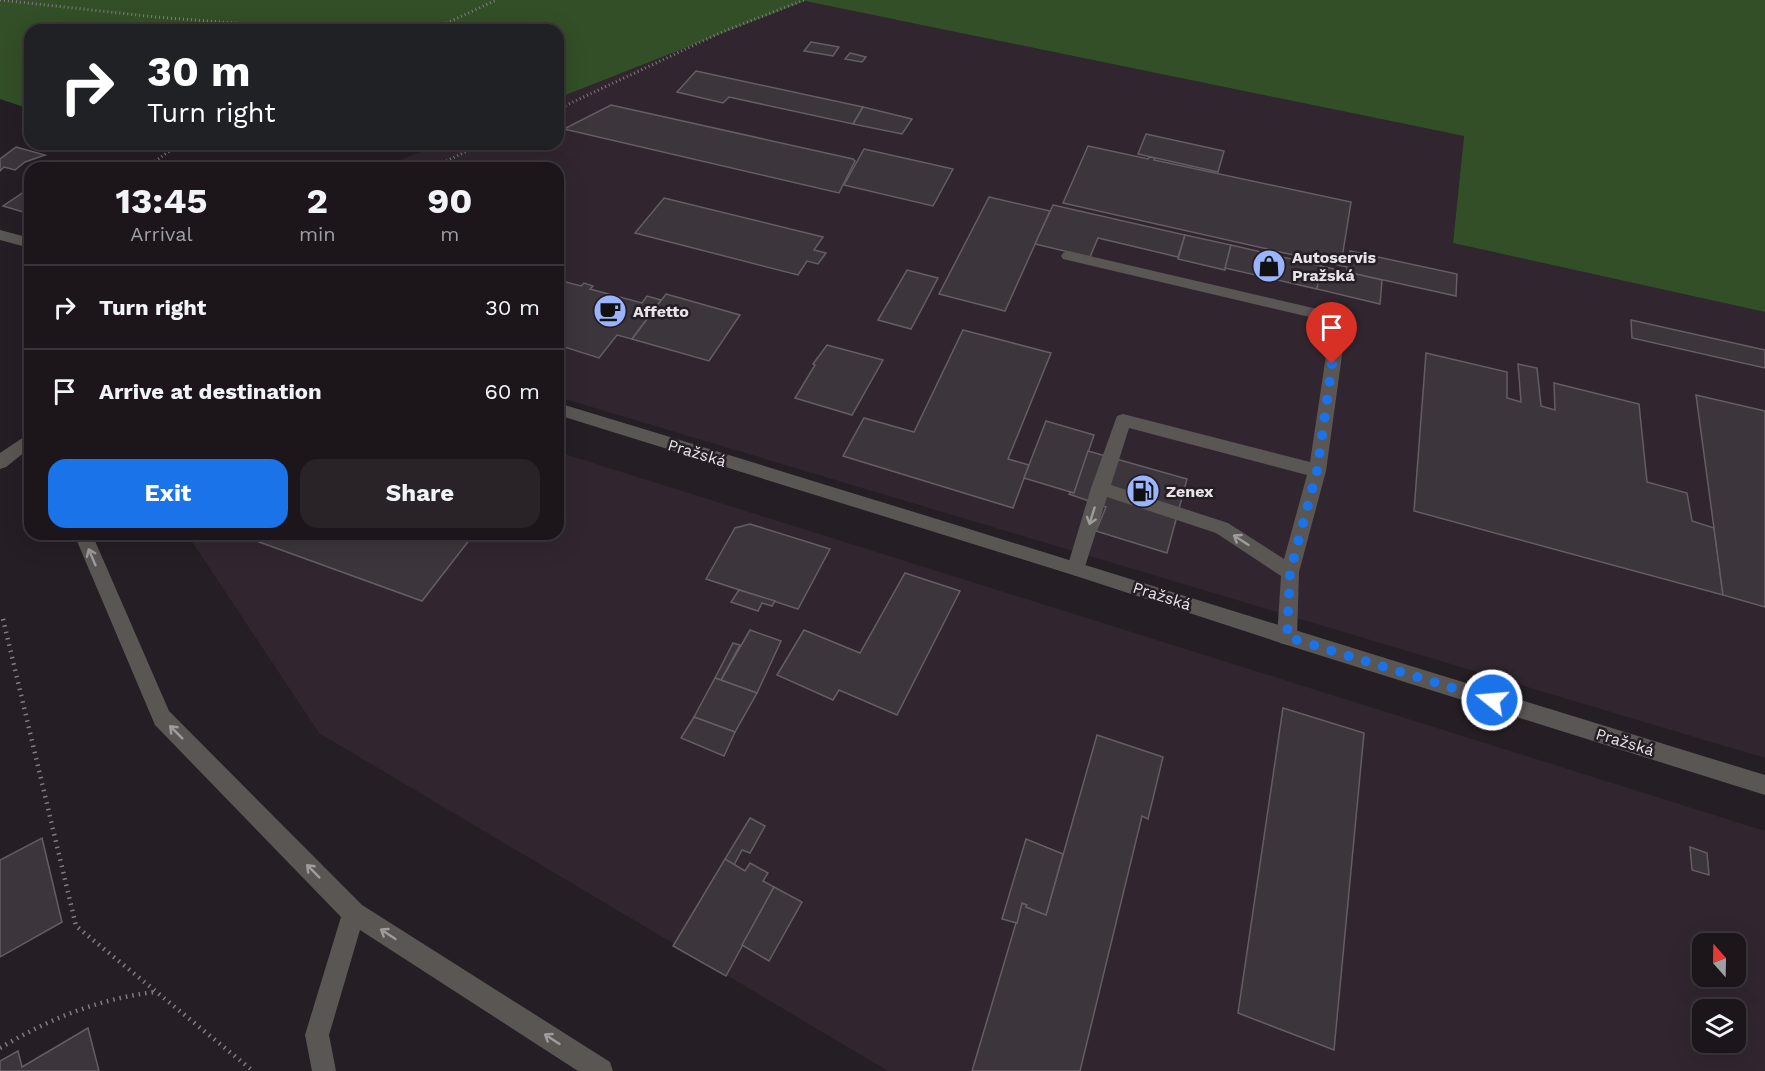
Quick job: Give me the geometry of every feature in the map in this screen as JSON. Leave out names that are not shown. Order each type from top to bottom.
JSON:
[{"type":"street","points":[[0,235],[24,241]]},
{"type":"street","points":[[1068,256],[1339,319],[1317,471],[1290,572],[1287,637]]},
{"type":"street","name":"Pražská","points":[[564,411],[1076,568],[1287,637],[1765,785]]},
{"type":"street","points":[[1076,568],[1123,420],[1317,471]]},
{"type":"street","points":[[0,462],[24,444]]},
{"type":"street","points":[[1100,488],[1222,528],[1290,572]]},
{"type":"street","points":[[86,540],[162,718],[354,913],[601,1071]]},
{"type":"street","points":[[324,1071],[317,1035],[354,913]]},
{"type":"path","points":[[0,0],[156,17],[247,24]]},
{"type":"path","points":[[445,24],[496,0]]},
{"type":"path","points":[[564,106],[722,32],[804,0]]},
{"type":"path","points":[[154,162],[171,150]]},
{"type":"path","points":[[444,162],[470,150]]},
{"type":"path","points":[[3,619],[76,926],[252,1071]]},
{"type":"path","points":[[0,1048],[24,1034],[85,1006],[121,995],[156,992]]},
{"type":"shaded area","points":[[805,1],[1464,136],[1453,243],[1765,312],[1765,758],[564,399],[564,162],[395,162],[426,150],[564,150],[564,96]]},
{"type":"shaded area","points":[[564,454],[1765,831],[1765,1071],[888,1071],[319,733],[191,540],[564,540]]},
{"type":"green space","points":[[0,0],[1765,0],[1765,312],[1453,243],[1464,136],[805,1],[564,96],[564,24],[24,24],[24,107],[0,99]]},
{"type":"building","points":[[811,42],[839,47],[833,56],[804,51]]},
{"type":"building","points":[[850,53],[866,57],[862,62],[845,59]]},
{"type":"building","points":[[696,71],[863,107],[853,124],[729,97],[723,103],[677,92]]},
{"type":"building","points":[[611,105],[855,161],[839,193],[564,129]]},
{"type":"building","points":[[863,107],[912,119],[902,134],[853,124]]},
{"type":"building","points":[[1146,134],[1224,151],[1218,172],[1138,154]]},
{"type":"building","points":[[1088,146],[1148,159],[1149,157],[1155,158],[1154,160],[1351,202],[1342,258],[1349,260],[1350,251],[1457,274],[1456,296],[1347,272],[1347,267],[1063,203]]},
{"type":"building","points":[[16,147],[45,155],[24,162],[15,170],[4,167],[0,171],[0,159]]},
{"type":"building","points":[[864,149],[953,169],[933,206],[844,185]]},
{"type":"building","points":[[24,192],[24,212],[3,206]]},
{"type":"building","points":[[989,197],[1050,211],[1005,311],[939,294]]},
{"type":"building","points":[[664,198],[823,237],[814,250],[826,253],[818,264],[807,261],[798,275],[635,233]]},
{"type":"building","points":[[1053,205],[1185,235],[1178,257],[1098,238],[1090,257],[1035,244]]},
{"type":"building","points":[[1185,235],[1231,245],[1225,270],[1178,259]]},
{"type":"building","points":[[1231,245],[1321,266],[1317,289],[1225,268]]},
{"type":"building","points":[[1321,266],[1382,280],[1380,304],[1317,289]]},
{"type":"building","points":[[907,270],[938,278],[911,329],[878,320]]},
{"type":"building","points":[[564,282],[581,286],[584,283],[593,286],[590,289],[642,303],[647,296],[661,300],[632,339],[617,335],[599,358],[564,347]]},
{"type":"building","points":[[666,294],[740,315],[709,361],[632,339]]},
{"type":"building","points":[[1631,320],[1765,350],[1765,368],[1632,338]]},
{"type":"building","points":[[963,330],[1051,353],[1008,459],[1029,465],[1013,508],[843,456],[864,418],[914,432]]},
{"type":"building","points":[[827,345],[883,360],[852,415],[795,398],[815,365],[813,364]]},
{"type":"building","points":[[1426,353],[1507,372],[1507,398],[1521,402],[1518,364],[1537,368],[1541,406],[1555,410],[1554,383],[1639,404],[1647,482],[1687,493],[1692,521],[1714,528],[1723,595],[1414,511]]},
{"type":"building","points":[[1696,395],[1765,411],[1765,607],[1723,595]]},
{"type":"building","points":[[1046,421],[1094,435],[1074,493],[1024,478]]},
{"type":"building","points":[[1088,451],[1187,479],[1167,553],[1096,531],[1106,507],[1069,494],[1074,493]]},
{"type":"building","points":[[750,524],[830,549],[798,609],[706,579],[735,528]]},
{"type":"building","points":[[254,540],[469,540],[422,601]]},
{"type":"building","points":[[905,573],[960,591],[897,715],[839,690],[833,700],[777,675],[804,630],[860,653]]},
{"type":"building","points":[[739,590],[775,601],[772,606],[762,603],[758,611],[731,602]]},
{"type":"building","points":[[750,630],[781,641],[757,693],[721,680]]},
{"type":"building","points":[[733,643],[740,645],[721,680],[715,678]]},
{"type":"building","points":[[715,678],[757,693],[735,732],[694,717]]},
{"type":"building","points":[[1283,708],[1364,733],[1334,1050],[1238,1013]]},
{"type":"building","points":[[694,717],[735,732],[724,756],[681,738]]},
{"type":"building","points":[[1097,735],[1163,757],[1148,819],[1142,816],[1080,1071],[972,1071],[1022,903],[1046,915]]},
{"type":"building","points":[[750,818],[765,826],[750,853],[742,850],[734,865],[725,859]]},
{"type":"building","points":[[42,838],[62,922],[0,957],[0,860]]},
{"type":"building","points":[[1026,839],[1063,854],[1046,915],[1022,903],[1017,923],[1002,919]]},
{"type":"building","points":[[1690,847],[1707,853],[1709,875],[1692,870]]},
{"type":"building","points":[[725,859],[745,871],[750,863],[768,873],[763,881],[774,887],[726,976],[673,946]]},
{"type":"building","points":[[774,887],[802,902],[769,961],[742,945]]},
{"type":"building","points":[[88,1028],[99,1071],[0,1071],[0,1061],[18,1051],[22,1067]]},
{"type":"place","name":"Autoservis Pražská","points":[[1269,266]]},
{"type":"place","name":"Affetto","points":[[610,311]]},
{"type":"place","name":"Zenex","points":[[1143,491]]},
{"type":"route","points":[[1332,364],[1317,471],[1290,572],[1287,637],[1492,700]]}]
